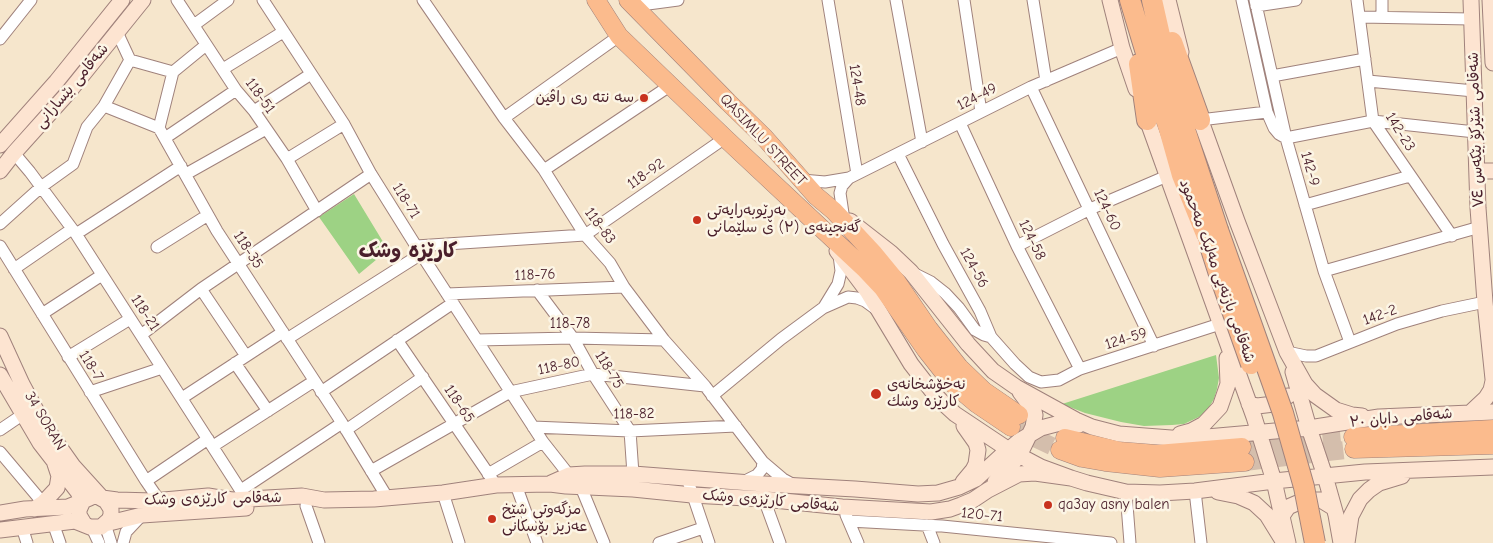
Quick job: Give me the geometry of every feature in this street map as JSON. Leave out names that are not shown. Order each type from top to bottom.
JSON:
[{"type":"highway","name":"شەقامی بازنەیی مەلیک مەحمود","points":[[1130,0],[1182,175],[1212,232],[1283,413],[1304,487],[1315,543]]},
{"type":"highway","points":[[1130,0],[1147,120]]},
{"type":"highway","name":"شەقامی بازنەیی مەلیک مەحمود","points":[[1152,0],[1173,93],[1236,324],[1271,417],[1296,508],[1303,543]]},
{"type":"highway","points":[[1158,0],[1200,120]]},
{"type":"main road","name":"شەقامی بێسارانی","points":[[0,172],[14,153],[68,93],[143,0]]},
{"type":"main road","name":"QASIMLU STREET","points":[[596,0],[619,36],[812,218],[883,288],[926,350],[952,383],[977,404],[1015,421],[1000,403],[984,391],[959,367],[929,329],[904,277],[874,254],[802,180],[764,137],[631,3]]},
{"type":"main road","points":[[1110,0],[1122,48],[1250,404],[1274,481],[1286,543]]},
{"type":"main road","points":[[1168,0],[1200,120],[1287,352],[1325,476],[1341,543]]},
{"type":"main road","name":"شەقامی شێرکۆ بێکەس ٧٤","points":[[1470,412],[1486,398],[1491,390],[1493,380],[1480,228],[1486,207],[1477,171],[1471,0]]},
{"type":"main road","name":"شەقامی شێرکۆ بێکەس ٧٤","points":[[1490,0],[1493,62]]},
{"type":"main road","name":"شەقامی بێسارانی","points":[[0,146],[56,82],[119,1]]},
{"type":"main road","points":[[56,82],[68,93]]},
{"type":"main road","points":[[1477,171],[1493,171]]},
{"type":"main road","points":[[812,218],[864,286],[918,374],[932,392],[955,414],[976,443],[978,450],[976,464],[959,487]]},
{"type":"main road","points":[[904,277],[992,372],[1016,387],[1092,427]]},
{"type":"main road","name":"34 SORAN","points":[[0,336],[22,384],[44,425],[73,466],[102,498]]},
{"type":"main road","points":[[1167,438],[1197,428],[1211,418],[1220,407],[1226,392],[1228,377],[1226,339]]},
{"type":"main road","points":[[1287,352],[1305,384],[1328,405],[1352,415],[1379,417]]},
{"type":"main road","name":"34 SORAN","points":[[0,375],[40,443],[83,501]]},
{"type":"main road","points":[[1250,404],[1265,406],[1279,402],[1293,392],[1296,384]]},
{"type":"main road","points":[[1016,387],[1034,411],[1035,419],[1031,434]]},
{"type":"main road","name":"شەقامی دابان ٣٠","points":[[1092,427],[1119,434],[1193,438],[1309,428],[1379,417],[1493,412]]},
{"type":"main road","points":[[955,414],[1014,453],[1041,467],[1087,483],[1126,492],[1201,491],[1274,481],[1365,472],[1493,467]]},
{"type":"main road","points":[[988,490],[1014,453],[1031,434],[1041,428],[1054,424],[1072,423],[1092,427]]},
{"type":"main road","name":"شەقامی دابان ٣٠","points":[[1493,429],[1354,443],[1493,445]]},
{"type":"main road","points":[[1062,444],[1082,458],[1160,468],[1244,455]]},
{"type":"main road","name":"شەقامی کارێزەی وشک","points":[[550,484],[569,475],[633,474],[918,494],[938,493],[959,487],[979,477],[1001,456],[1014,453]]},
{"type":"main road","points":[[38,506],[57,488],[59,476],[55,463]]},
{"type":"main road","points":[[1347,543],[1349,523],[1353,510],[1368,490],[1385,480],[1426,469]]},
{"type":"main road","points":[[988,490],[1012,477],[1027,473],[1071,478]]},
{"type":"main road","name":"شەقامی کارێزەی وشک","points":[[0,530],[75,522],[94,526],[142,516],[220,504],[232,500],[302,496],[324,500],[443,493],[492,479],[516,485],[550,484],[692,495],[764,498],[815,504],[846,514],[931,512],[950,509],[974,500],[988,490]]},
{"type":"main road","points":[[815,504],[817,486]]},
{"type":"main road","points":[[1201,491],[1238,496],[1254,503],[1267,515],[1286,543]]},
{"type":"main road","name":"شەقامی کارێزەی وشک","points":[[102,498],[160,500],[208,496],[220,504],[306,506],[324,500]]},
{"type":"main road","points":[[0,513],[38,506],[68,507],[92,497],[102,498],[106,501],[111,510],[109,520],[94,526],[79,515],[83,501]]},
{"type":"main road","points":[[1282,516],[1288,507],[1304,500],[1321,500],[1334,508]]},
{"type":"street","points":[[0,39],[32,0]]},
{"type":"street","name":"118-51","points":[[177,0],[236,90],[254,111],[287,159],[317,210]]},
{"type":"street","points":[[194,25],[228,0]]},
{"type":"street","name":"118-71","points":[[263,0],[344,124],[371,174],[418,250],[510,392],[543,442],[581,487]]},
{"type":"street","name":"118-83","points":[[423,0],[504,118],[544,170],[585,235],[610,262],[624,287],[664,340],[704,386],[763,462],[783,480],[797,486]]},
{"type":"street","points":[[631,3],[678,0]]},
{"type":"street","name":"124-48","points":[[828,0],[853,176]]},
{"type":"street","points":[[896,0],[922,142]]},
{"type":"street","points":[[964,0],[981,112]]},
{"type":"street","points":[[1033,0],[1046,81]]},
{"type":"street","points":[[1242,0],[1266,112],[1274,128],[1286,138],[1373,121],[1475,132]]},
{"type":"street","points":[[1256,3],[1296,0]]},
{"type":"street","name":"142-23","points":[[1357,0],[1373,121],[1452,236]]},
{"type":"street","points":[[1382,0],[1382,17]]},
{"type":"street","name":"142-9","points":[[1256,3],[1286,138],[1304,205],[1324,271],[1350,342]]},
{"type":"street","points":[[1360,17],[1472,19]]},
{"type":"street","points":[[117,32],[130,60],[173,72]]},
{"type":"street","points":[[223,69],[283,32]]},
{"type":"street","points":[[504,118],[619,36]]},
{"type":"street","points":[[162,133],[173,72],[206,45]]},
{"type":"street","name":"124-49","points":[[802,180],[825,182],[853,176],[1031,87],[1122,48]]},
{"type":"street","points":[[1272,76],[1366,59]]},
{"type":"street","points":[[0,224],[41,187],[73,164],[87,127],[104,106],[130,60]]},
{"type":"street","points":[[254,111],[311,74]]},
{"type":"street","points":[[1368,81],[1474,91]]},
{"type":"street","points":[[544,170],[670,86]]},
{"type":"street","name":"124-60","points":[[1031,87],[1154,346]]},
{"type":"street","points":[[162,133],[236,90]]},
{"type":"street","points":[[104,106],[162,133]]},
{"type":"street","points":[[1200,120],[1266,112]]},
{"type":"street","name":"124-58","points":[[960,123],[1017,246],[1080,369]]},
{"type":"street","points":[[287,159],[344,124]]},
{"type":"street","points":[[14,269],[74,232],[183,170],[266,129]]},
{"type":"street","name":"118-35","points":[[162,133],[208,215],[387,497]]},
{"type":"street","name":"118-92","points":[[585,235],[725,138]]},
{"type":"street","name":"118-21","points":[[14,153],[74,232],[242,492],[344,427]]},
{"type":"street","name":"124-56","points":[[898,154],[943,244],[980,311],[991,337],[1029,377],[1041,382]]},
{"type":"street","points":[[140,335],[201,289],[371,174]]},
{"type":"street","points":[[840,217],[840,193],[842,186],[853,176]]},
{"type":"street","points":[[1017,246],[1090,209],[1167,176]]},
{"type":"street","points":[[1304,205],[1410,176]]},
{"type":"street","points":[[157,247],[208,215]]},
{"type":"street","points":[[1324,271],[1480,228]]},
{"type":"street","points":[[182,398],[246,356],[285,336],[418,250],[585,235]]},
{"type":"street","name":"118-7","points":[[0,246],[146,481],[160,500]]},
{"type":"street","points":[[823,308],[838,284],[841,270],[838,253]]},
{"type":"street","points":[[42,314],[102,275]]},
{"type":"street","points":[[904,277],[931,282],[960,308],[975,330],[991,337]]},
{"type":"street","name":"118-76","points":[[450,299],[537,290],[624,287]]},
{"type":"street","points":[[201,289],[246,356]]},
{"type":"street","name":"118-75","points":[[537,290],[573,338],[593,374],[630,431],[633,474]]},
{"type":"street","points":[[712,396],[781,339],[823,308],[840,300],[857,298],[865,301],[881,314]]},
{"type":"street","points":[[321,392],[397,340],[450,299]]},
{"type":"street","name":"142-2","points":[[1287,352],[1311,357],[1398,324],[1442,311],[1485,302]]},
{"type":"street","points":[[68,357],[130,319]]},
{"type":"street","name":"124-59","points":[[1041,382],[1059,380],[1080,369],[1220,324]]},
{"type":"street","name":"118-78","points":[[477,340],[573,338],[664,340]]},
{"type":"street","name":"118-65","points":[[397,340],[492,479]]},
{"type":"street","points":[[235,363],[268,411]]},
{"type":"street","points":[[90,392],[162,368]]},
{"type":"street","name":"118-80","points":[[371,471],[510,392],[593,374],[704,386]]},
{"type":"street","points":[[344,427],[423,377]]},
{"type":"street","points":[[146,481],[268,411],[314,381]]},
{"type":"street","points":[[0,430],[22,415]]},
{"type":"street","name":"118-82","points":[[533,427],[630,431],[736,426]]},
{"type":"street","points":[[492,479],[543,442]]},
{"type":"street","points":[[0,452],[38,506]]},
{"type":"street","points":[[742,482],[757,475],[762,469],[763,462]]},
{"type":"street","points":[[687,478],[709,543]]},
{"type":"street","points":[[516,485],[537,543]]},
{"type":"street","points":[[581,487],[604,543]]},
{"type":"street","points":[[1201,491],[1201,543]]},
{"type":"street","points":[[1126,492],[1130,543]]},
{"type":"street","points":[[443,493],[459,543]]},
{"type":"street","points":[[764,498],[780,543]]},
{"type":"street","points":[[306,506],[318,543]]},
{"type":"street","points":[[846,514],[858,543]]},
{"type":"street","name":"120-71","points":[[846,514],[928,525],[1111,543]]},
{"type":"street","points":[[122,543],[126,532],[142,516]]},
{"type":"street","points":[[53,523],[60,543]]},
{"type":"street","points":[[928,525],[934,543]]},
{"type":"street","points":[[94,526],[98,543]]},
{"type":"street","points":[[94,526],[111,543]]},
{"type":"street","points":[[22,527],[27,543]]},
{"type":"street","points":[[659,543],[703,528]]},
{"type":"green space","points":[[354,194],[388,250],[359,274],[319,217]]},
{"type":"green space","points":[[1216,355],[1219,378],[1214,399],[1201,416],[1184,424],[1144,426],[1085,413],[1062,404]]},
{"type":"tunnel","points":[[1011,427],[1060,450]]},
{"type":"tunnel","points":[[1242,447],[1353,437]]},
{"type":"tunnel","points":[[1245,462],[1354,449]]},
{"type":"place","name":"سه نته رى راڤين","points":[[644,98]]},
{"type":"place","name":"بەڕێوبەرایەتی گەنجینەی (۲) ی سلێمانی","points":[[697,220]]},
{"type":"place","name":"نەخۆشخانەی کارێزە وشك","points":[[876,394]]},
{"type":"place","name":"qa3ay asny balen","points":[[1048,505]]},
{"type":"place","name":"مزگەوتی شێخ عەزیز بۆسکانی","points":[[492,519]]},
{"type":"district","name":"کارێزە وشک","points":[[408,251]]}]
